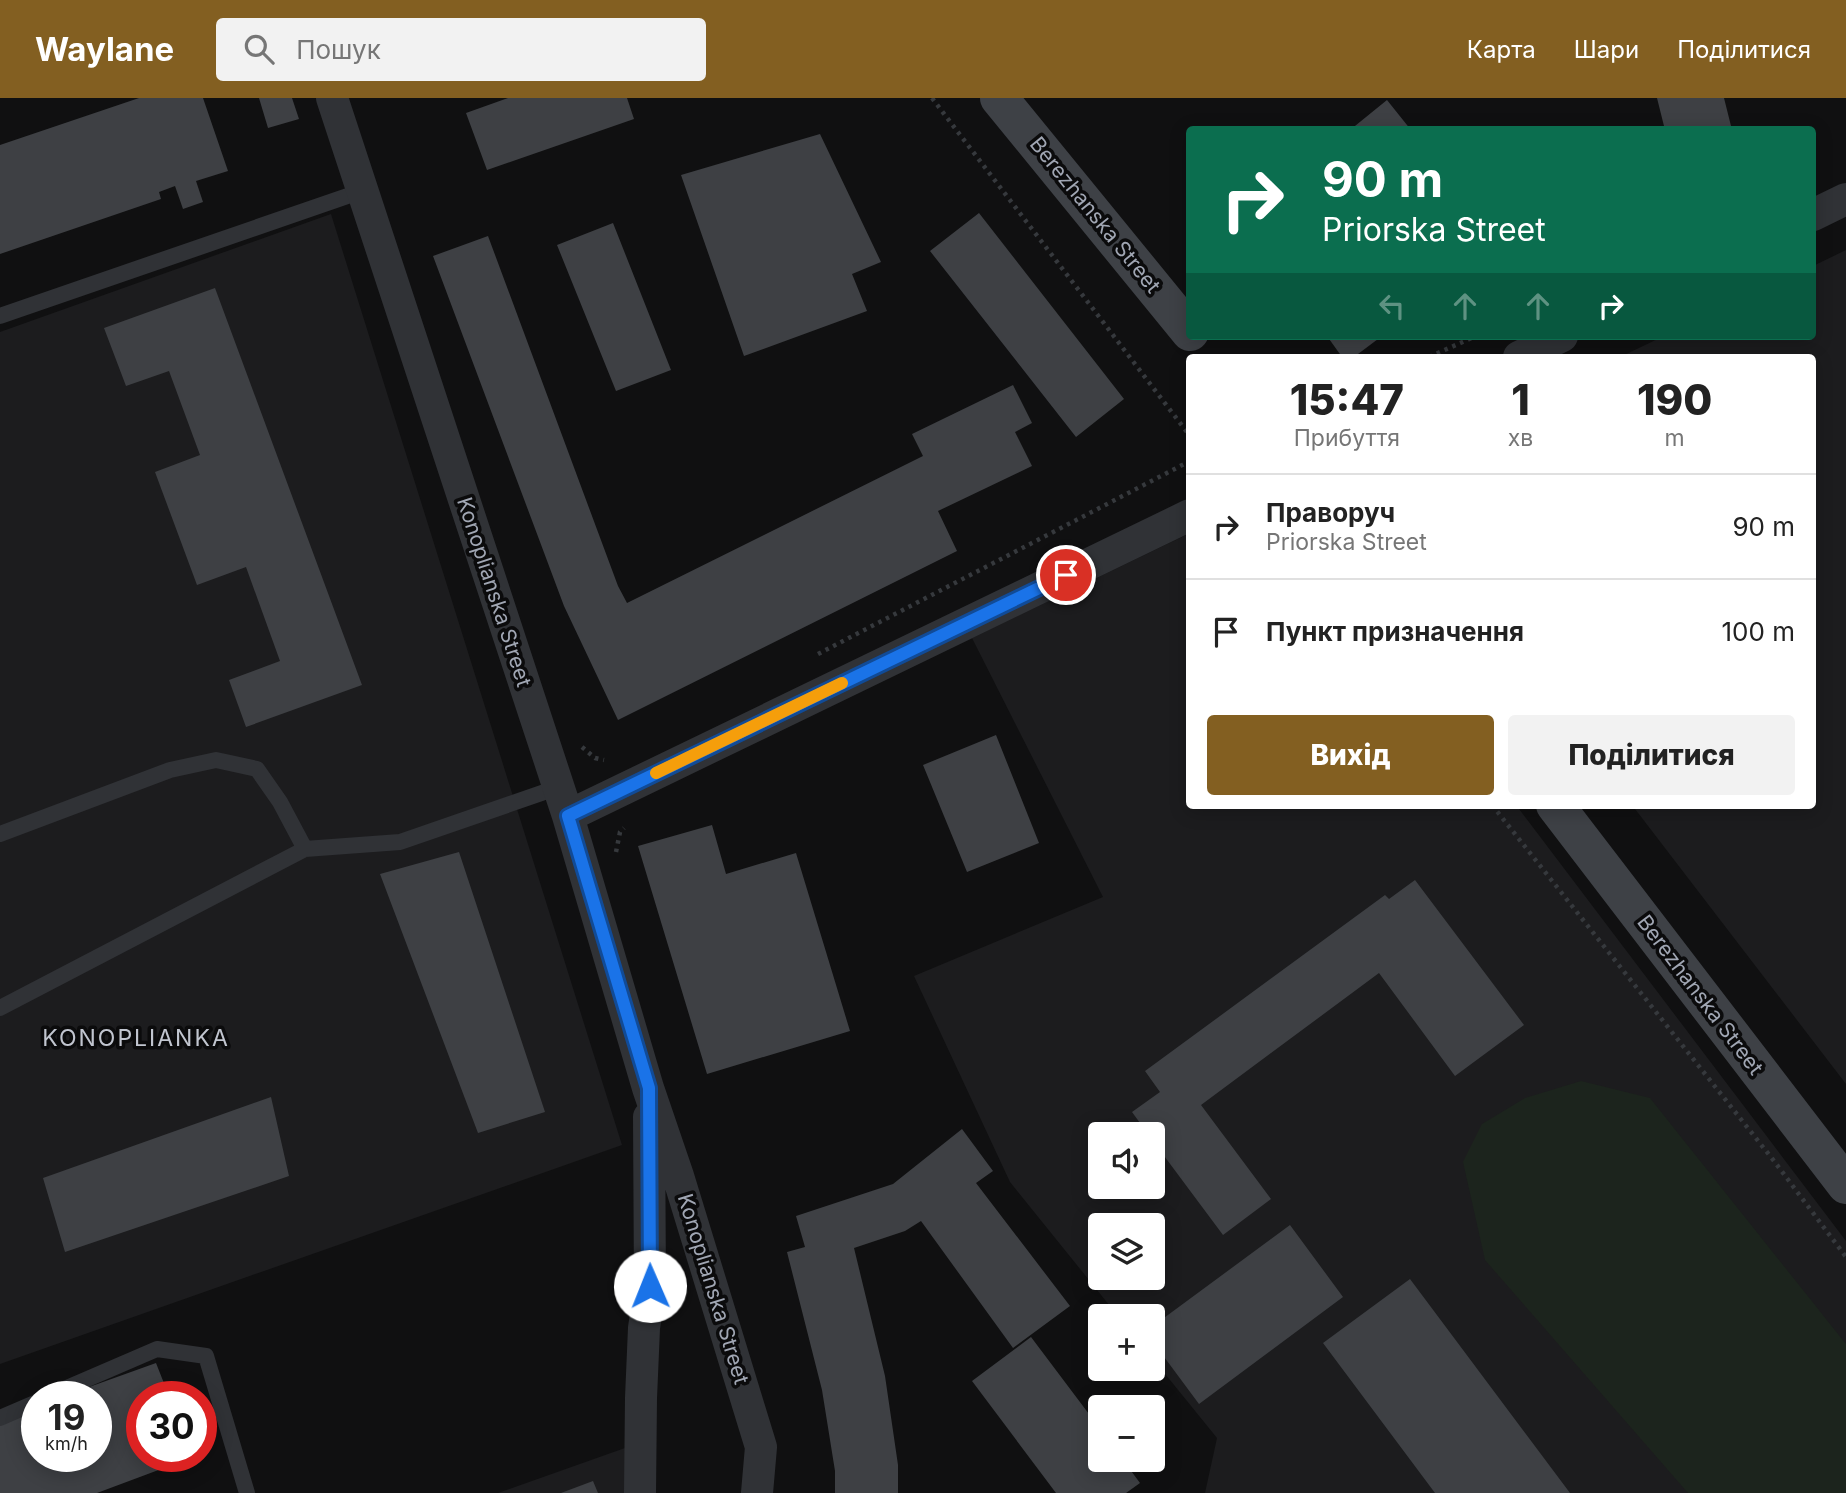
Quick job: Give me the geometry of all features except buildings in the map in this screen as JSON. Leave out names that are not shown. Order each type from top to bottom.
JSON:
[{"type":"street","name":"Konoplianska Street","points":[[332,98],[563,801],[761,1447],[757,1493]]},
{"type":"street","name":"Berezhanska Street","points":[[999,98],[1186,327]]},
{"type":"street","points":[[1816,214],[1846,199]]},
{"type":"street","points":[[1525,354],[1554,340]]},
{"type":"street","points":[[563,801],[1186,517]]},
{"type":"street","name":"Berezhanska Street","points":[[1558,809],[1846,1185]]},
{"type":"street","name":"Konoplianska Street","points":[[640,1493],[641,1387],[644,1328],[650,1286],[649,1088]]},
{"type":"lane","points":[[0,316],[362,191]]},
{"type":"lane","points":[[0,834],[170,770],[216,760],[257,769],[280,802],[305,849]]},
{"type":"lane","points":[[0,1008],[305,849],[400,842],[563,801]]},
{"type":"lane","points":[[83,1381],[157,1349],[206,1356],[247,1493]]},
{"type":"lane","points":[[0,1418],[21,1409]]},
{"type":"path","points":[[932,98],[1186,431]]},
{"type":"path","points":[[1436,354],[1467,340]]},
{"type":"path","points":[[808,659],[1186,463]]},
{"type":"path","points":[[1495,809],[1774,1161],[1846,1257]]},
{"type":"shaded area","points":[[331,214],[622,1145],[0,1364],[0,332]]},
{"type":"shaded area","points":[[1846,250],[1846,1084],[1635,809],[1816,809],[1816,354],[1626,354],[1656,340],[1816,340],[1816,265]]},
{"type":"shaded area","points":[[1186,535],[1186,809],[1519,809],[1846,1241],[1846,1493],[1205,1493],[1217,1438],[1165,1374],[1165,1304],[1108,1304],[1097,1290],[1165,1290],[1165,1213],[1088,1213],[1088,1279],[1010,1182],[914,976],[1103,897],[972,638]]},
{"type":"shaded area","points":[[1581,1081],[1650,1098],[1846,1344],[1846,1493],[1688,1493],[1485,1260],[1463,1162],[1482,1124],[1525,1098]]},
{"type":"shaded area","points":[[625,1448],[627,1493],[498,1493]]},
{"type":"slow traffic","points":[[656,773],[842,683]]},
{"type":"district","name":"KONOPLIANKA","points":[[136,1038]]},
{"type":"route","points":[[650,1286],[649,1088],[568,816],[1066,575]]}]
